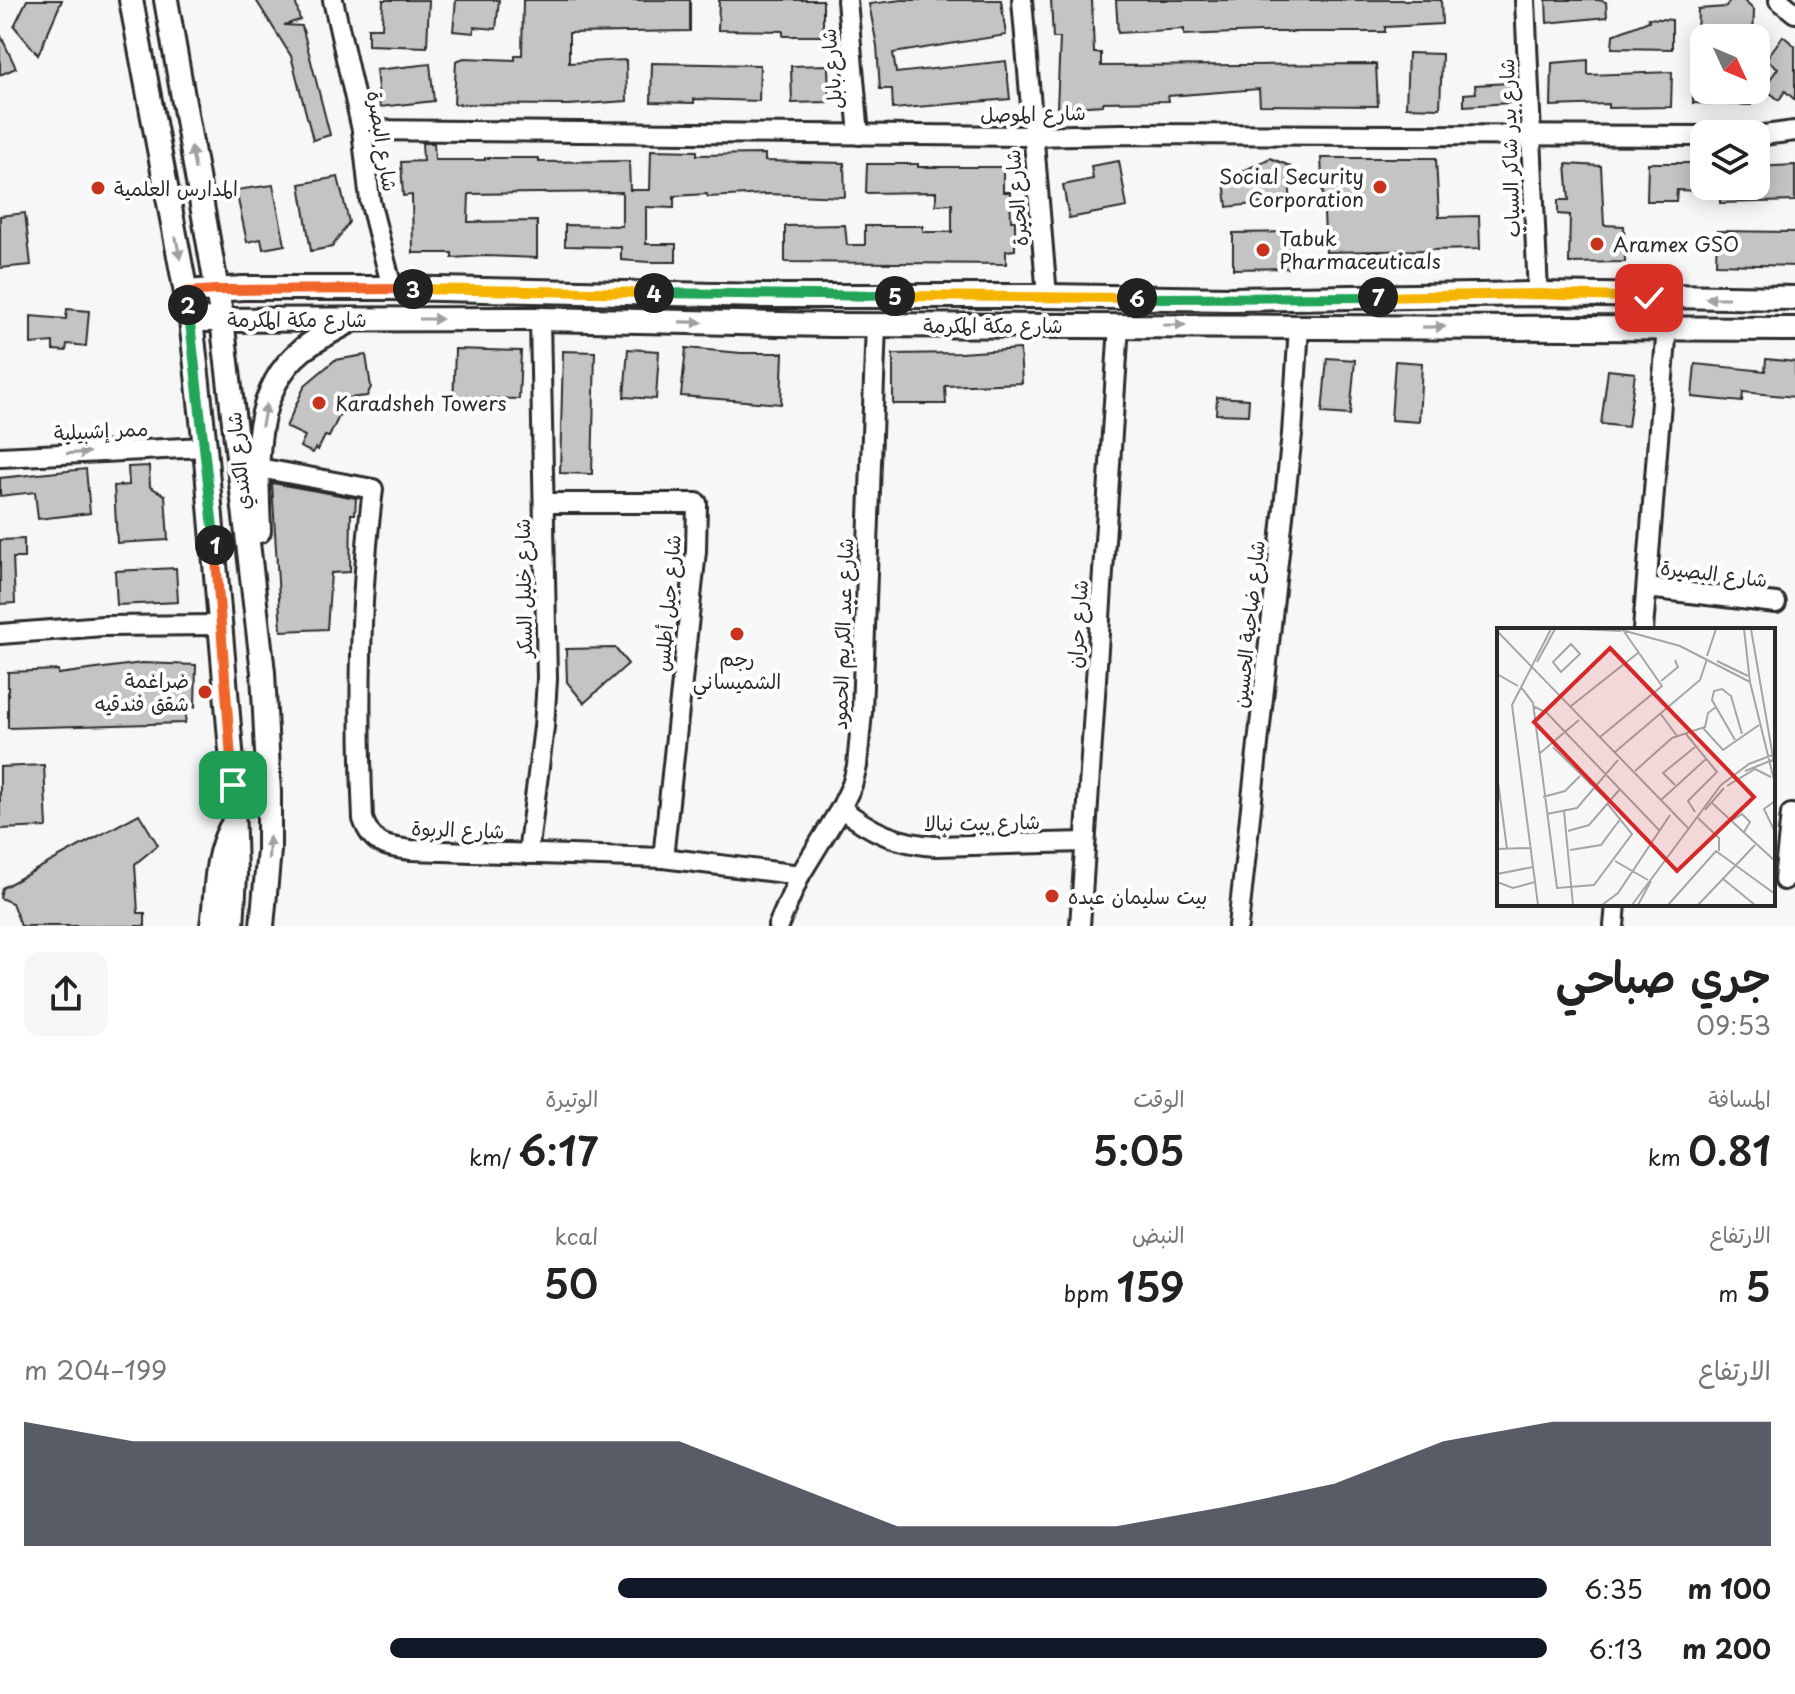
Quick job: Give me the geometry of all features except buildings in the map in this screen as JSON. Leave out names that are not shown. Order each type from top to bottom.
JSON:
[{"type":"main road","name":"شارع الكندي","points":[[131,0],[191,320],[205,447],[232,762],[235,875],[232,926]]},
{"type":"main road","name":"شارع الكندي","points":[[166,0],[222,319],[263,672],[269,850],[262,926]]},
{"type":"main road","name":"شارع مكة المكرمة","points":[[186,292],[392,288],[764,296],[1231,299],[1538,294],[1795,298]]},
{"type":"main road","name":"شارع مكة المكرمة","points":[[191,320],[540,319],[1795,329]]},
{"type":"main road","points":[[255,604],[260,542],[259,468],[266,402],[280,374],[301,351],[353,320]]},
{"type":"main road","points":[[212,926],[221,846],[234,821]]},
{"type":"street","name":"شارع البصرة","points":[[333,0],[362,130],[370,201],[392,288]]},
{"type":"street","name":"شارع بابل","points":[[847,0],[859,135]]},
{"type":"street","name":"شارع الحيرة","points":[[1022,0],[1047,296]]},
{"type":"street","name":"شارع بدر شاكر السياب","points":[[1525,0],[1538,294]]},
{"type":"street","points":[[1779,0],[1795,13]]},
{"type":"street","name":"شارع الموصل","points":[[362,130],[1033,136],[1690,136]]},
{"type":"street","points":[[1770,134],[1795,131]]},
{"type":"street","name":"شارع خليل السكر","points":[[528,854],[547,679],[540,319]]},
{"type":"street","name":"شارع عبد الكريم الحمود","points":[[778,926],[800,875],[841,808],[857,766],[862,712],[876,324]]},
{"type":"street","name":"شارع حران","points":[[1080,926],[1119,325]]},
{"type":"street","points":[[1643,628],[1667,326]]},
{"type":"street","name":"شارع ضاحية الحسين","points":[[1238,926],[1292,434],[1299,327]]},
{"type":"street","name":"ممر إشبيلية","points":[[0,457],[205,447]]},
{"type":"street","name":"شارع الربوة","points":[[259,468],[373,489],[365,557],[359,720],[363,819],[368,833],[376,841],[392,848],[663,858],[800,875]]},
{"type":"street","name":"شارع جبل أطلس","points":[[544,503],[697,503],[696,551],[663,858]]},
{"type":"street","name":"شارع البصيرة","points":[[1647,588],[1776,603]]},
{"type":"street","points":[[0,634],[103,626],[220,625]]},
{"type":"street","name":"شارع بيت نبالا","points":[[841,808],[877,833],[912,845],[1085,842]]},
{"type":"street","points":[[1784,880],[1780,848],[1791,814]]},
{"type":"street","points":[[1614,926],[1616,906]]},
{"type":"place","name":"Social Security Corporation","points":[[1380,187]]},
{"type":"place","name":"المدارس العلمية","points":[[98,188]]},
{"type":"place","name":"Aramex GSO","points":[[1597,244]]},
{"type":"place","name":"Tabuk Pharmaceuticals","points":[[1263,250]]},
{"type":"place","name":"Karadsheh Towers","points":[[319,403]]},
{"type":"place","name":"رجم الشميساني","points":[[737,634]]},
{"type":"place","name":"ضراغمة شقق فندقيه","points":[[205,692]]},
{"type":"place","name":"بيت سليمان عبده","points":[[1052,896]]},
{"type":"route","points":[[233,785],[211,504],[186,292],[243,288],[392,288],[764,296],[1231,299],[1538,294],[1649,298]]}]
